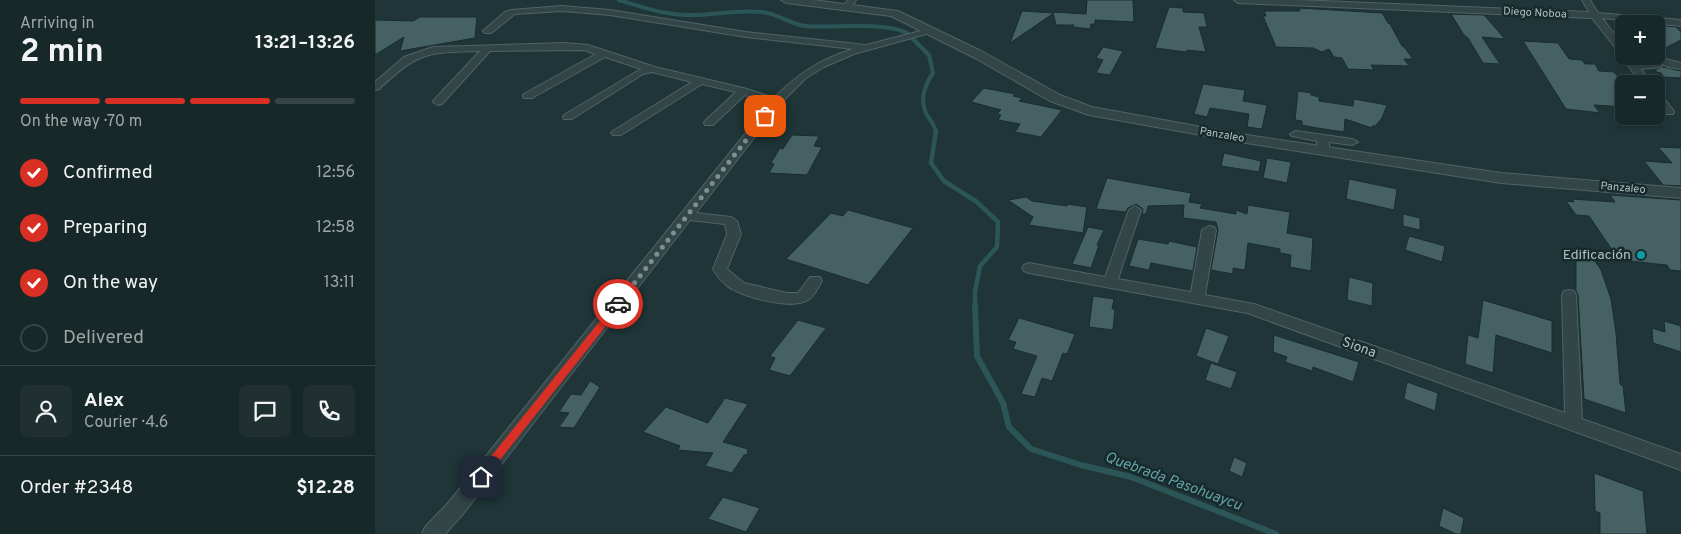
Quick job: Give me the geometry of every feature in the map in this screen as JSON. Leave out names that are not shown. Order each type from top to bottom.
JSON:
[{"type":"street","name":"Panzaleo","points":[[786,0],[850,3],[895,13],[1055,98],[1089,111],[1323,144],[1505,178],[1681,193]]},
{"type":"street","name":"Diego Noboa","points":[[1238,0],[1354,2],[1595,15],[1681,23]]},
{"type":"street","points":[[1586,0],[1615,41]]},
{"type":"street","points":[[488,31],[513,12],[589,9],[629,14],[707,30],[869,47]]},
{"type":"street","points":[[433,534],[456,508],[688,216],[776,102],[809,72],[869,47],[932,31]]},
{"type":"street","points":[[375,87],[402,63],[419,52],[564,46],[585,48],[605,53],[653,69],[743,91],[776,102]]},
{"type":"street","points":[[438,102],[488,48]]},
{"type":"street","points":[[528,96],[605,53]]},
{"type":"street","points":[[1634,66],[1676,65]]},
{"type":"street","points":[[1634,66],[1640,75]]},
{"type":"street","points":[[568,117],[641,72],[653,69]]},
{"type":"street","points":[[617,133],[700,81]]},
{"type":"street","points":[[709,123],[743,91]]},
{"type":"street","points":[[1665,107],[1669,112]]},
{"type":"street","points":[[1297,134],[1323,144],[1352,142]]},
{"type":"street","points":[[1110,283],[1135,210]]},
{"type":"street","points":[[688,216],[731,221],[734,234],[720,269],[726,278],[738,287],[768,296],[800,298],[807,294],[815,281]]},
{"type":"street","points":[[1197,298],[1209,230]]},
{"type":"street","name":"Siona","points":[[1029,268],[1249,308],[1681,462]]},
{"type":"street","points":[[1569,295],[1574,424]]},
{"type":"building","points":[[1087,0],[1133,0],[1134,22],[1095,20],[1095,24],[1091,24],[1090,29],[1073,27],[1074,25],[1056,25],[1053,12],[1086,14]]},
{"type":"building","points":[[1169,7],[1183,8],[1183,12],[1204,13],[1207,27],[1199,27],[1206,52],[1187,50],[1186,52],[1155,48]]},
{"type":"building","points":[[1299,8],[1382,13],[1402,46],[1413,59],[1404,59],[1409,66],[1371,65],[1374,70],[1348,69],[1342,58],[1334,57],[1329,49],[1322,52],[1313,48],[1276,47],[1263,16],[1266,16],[1264,11],[1300,11]]},
{"type":"building","points":[[1022,11],[1054,13],[1010,43]]},
{"type":"building","points":[[1451,14],[1484,15],[1505,39],[1482,37],[1500,64],[1483,63]]},
{"type":"building","points":[[420,17],[477,17],[475,38],[400,51],[404,37],[375,55],[375,20],[413,21]]},
{"type":"building","points":[[1665,26],[1676,27],[1681,32],[1681,40],[1665,48]]},
{"type":"building","points":[[1523,41],[1558,43],[1569,59],[1582,60],[1585,64],[1595,64],[1599,71],[1614,72],[1616,75],[1615,106],[1594,105],[1600,113],[1566,109]]},
{"type":"building","points":[[1103,47],[1123,51],[1110,75],[1096,73],[1103,60],[1096,58]]},
{"type":"building","points":[[1663,67],[1681,71],[1681,78],[1665,77],[1665,75],[1656,72],[1656,69]]},
{"type":"building","points":[[1203,84],[1245,90],[1243,101],[1267,105],[1262,129],[1247,127],[1249,114],[1210,108],[1207,117],[1194,114]]},
{"type":"building","points":[[984,88],[1015,94],[1013,96],[1022,98],[1019,101],[1062,110],[1041,137],[1015,132],[1020,124],[998,120],[1001,115],[997,114],[1001,110],[971,102]]},
{"type":"building","points":[[1298,91],[1311,93],[1311,95],[1319,97],[1319,101],[1353,106],[1354,99],[1387,105],[1382,118],[1372,128],[1345,119],[1344,132],[1317,128],[1302,125],[1302,121],[1295,120]]},
{"type":"building","points":[[792,135],[819,136],[814,146],[822,147],[807,175],[769,173],[774,164],[771,163],[780,148],[783,149]]},
{"type":"building","points":[[1658,147],[1681,148],[1681,186],[1663,185],[1644,161],[1672,163]]},
{"type":"building","points":[[1224,153],[1261,161],[1259,172],[1221,166]]},
{"type":"building","points":[[1267,158],[1291,162],[1287,183],[1263,178]]},
{"type":"building","points":[[1107,178],[1191,193],[1189,202],[1202,204],[1200,208],[1236,214],[1236,210],[1247,214],[1248,205],[1290,212],[1287,233],[1313,238],[1311,271],[1290,267],[1291,255],[1280,253],[1280,249],[1248,243],[1245,270],[1233,268],[1233,274],[1211,270],[1218,230],[1216,222],[1183,218],[1184,205],[1148,206],[1146,214],[1142,214],[1143,209],[1136,204],[1128,208],[1126,212],[1096,209]]},
{"type":"building","points":[[1349,179],[1397,189],[1394,210],[1346,199]]},
{"type":"building","points":[[1610,195],[1681,200],[1681,271],[1670,270],[1667,265],[1619,260],[1589,216],[1576,215],[1566,201],[1574,202],[1572,199],[1615,202]]},
{"type":"building","points":[[1026,197],[1032,201],[1087,207],[1083,233],[1029,225],[1033,217],[1008,200]]},
{"type":"building","points":[[848,210],[913,228],[868,285],[786,259],[831,213],[843,216]]},
{"type":"building","points":[[1403,214],[1420,218],[1420,230],[1403,226]]},
{"type":"building","points":[[1088,227],[1104,230],[1097,245],[1099,245],[1091,268],[1072,264]]},
{"type":"building","points":[[1409,236],[1445,246],[1442,262],[1405,250]]},
{"type":"building","points":[[1138,239],[1168,244],[1169,241],[1197,247],[1193,271],[1151,263],[1149,270],[1129,266]]},
{"type":"building","points":[[1576,257],[1593,258],[1601,270],[1611,299],[1620,384],[1623,386],[1626,413],[1584,399],[1578,295],[1576,291]]},
{"type":"building","points":[[1349,277],[1373,283],[1372,306],[1347,300]]},
{"type":"building","points":[[1093,296],[1114,299],[1112,309],[1115,309],[1113,330],[1089,327]]},
{"type":"building","points":[[1483,300],[1552,321],[1552,353],[1496,335],[1493,373],[1465,364],[1468,335],[1478,338]]},
{"type":"building","points":[[1019,318],[1075,334],[1067,354],[1063,353],[1052,381],[1042,378],[1035,397],[1021,394],[1037,356],[1013,349],[1016,342],[1008,340]]},
{"type":"building","points":[[798,320],[826,328],[790,376],[769,370],[775,358],[770,356]]},
{"type":"building","points":[[1664,321],[1681,326],[1681,352],[1653,343],[1652,328],[1665,332]]},
{"type":"building","points":[[1206,328],[1229,336],[1218,364],[1196,356]]},
{"type":"building","points":[[1274,335],[1359,362],[1353,382],[1313,367],[1312,371],[1285,362],[1287,357],[1273,352]]},
{"type":"building","points":[[1211,363],[1237,372],[1231,389],[1205,380]]},
{"type":"building","points":[[590,381],[600,387],[574,428],[559,427],[569,413],[559,412],[571,394],[581,395]]},
{"type":"building","points":[[1407,382],[1438,393],[1435,411],[1404,399]]},
{"type":"building","points":[[725,398],[748,404],[723,442],[748,449],[747,455],[744,455],[732,473],[705,466],[713,453],[678,450],[680,446],[643,432],[666,407],[708,423]]},
{"type":"building","points":[[1234,457],[1247,463],[1242,477],[1229,471]]},
{"type":"building","points":[[1594,473],[1643,491],[1647,534],[1600,534],[1600,513],[1595,511]]},
{"type":"building","points":[[723,497],[760,508],[746,532],[708,519]]},
{"type":"building","points":[[1443,508],[1464,518],[1461,534],[1456,534],[1439,526]]},
{"type":"waterway","name":"Quebrada Pasohuaycu","points":[[619,0],[652,10],[677,14],[762,12],[773,14],[805,26],[875,26],[901,30],[910,35]]},
{"type":"waterway","name":"Quebrada Pasohuaycu","points":[[912,38],[929,55],[933,73],[925,88],[923,104],[936,132]]},
{"type":"waterway","name":"Quebrada Pasohuaycu","points":[[936,132],[931,163],[944,181],[977,202],[998,222],[997,247],[980,266],[975,292],[975,305]]},
{"type":"waterway","name":"Quebrada Pasohuaycu","points":[[975,305],[977,356],[1003,403],[1009,427],[1031,449],[1081,465],[1131,477],[1276,534]]},
{"type":"way so far","points":[[618,304],[765,116]]},
{"type":"place","name":"Edificación","points":[[1641,255]]},
{"type":"route","points":[[481,477],[618,304]]}]
